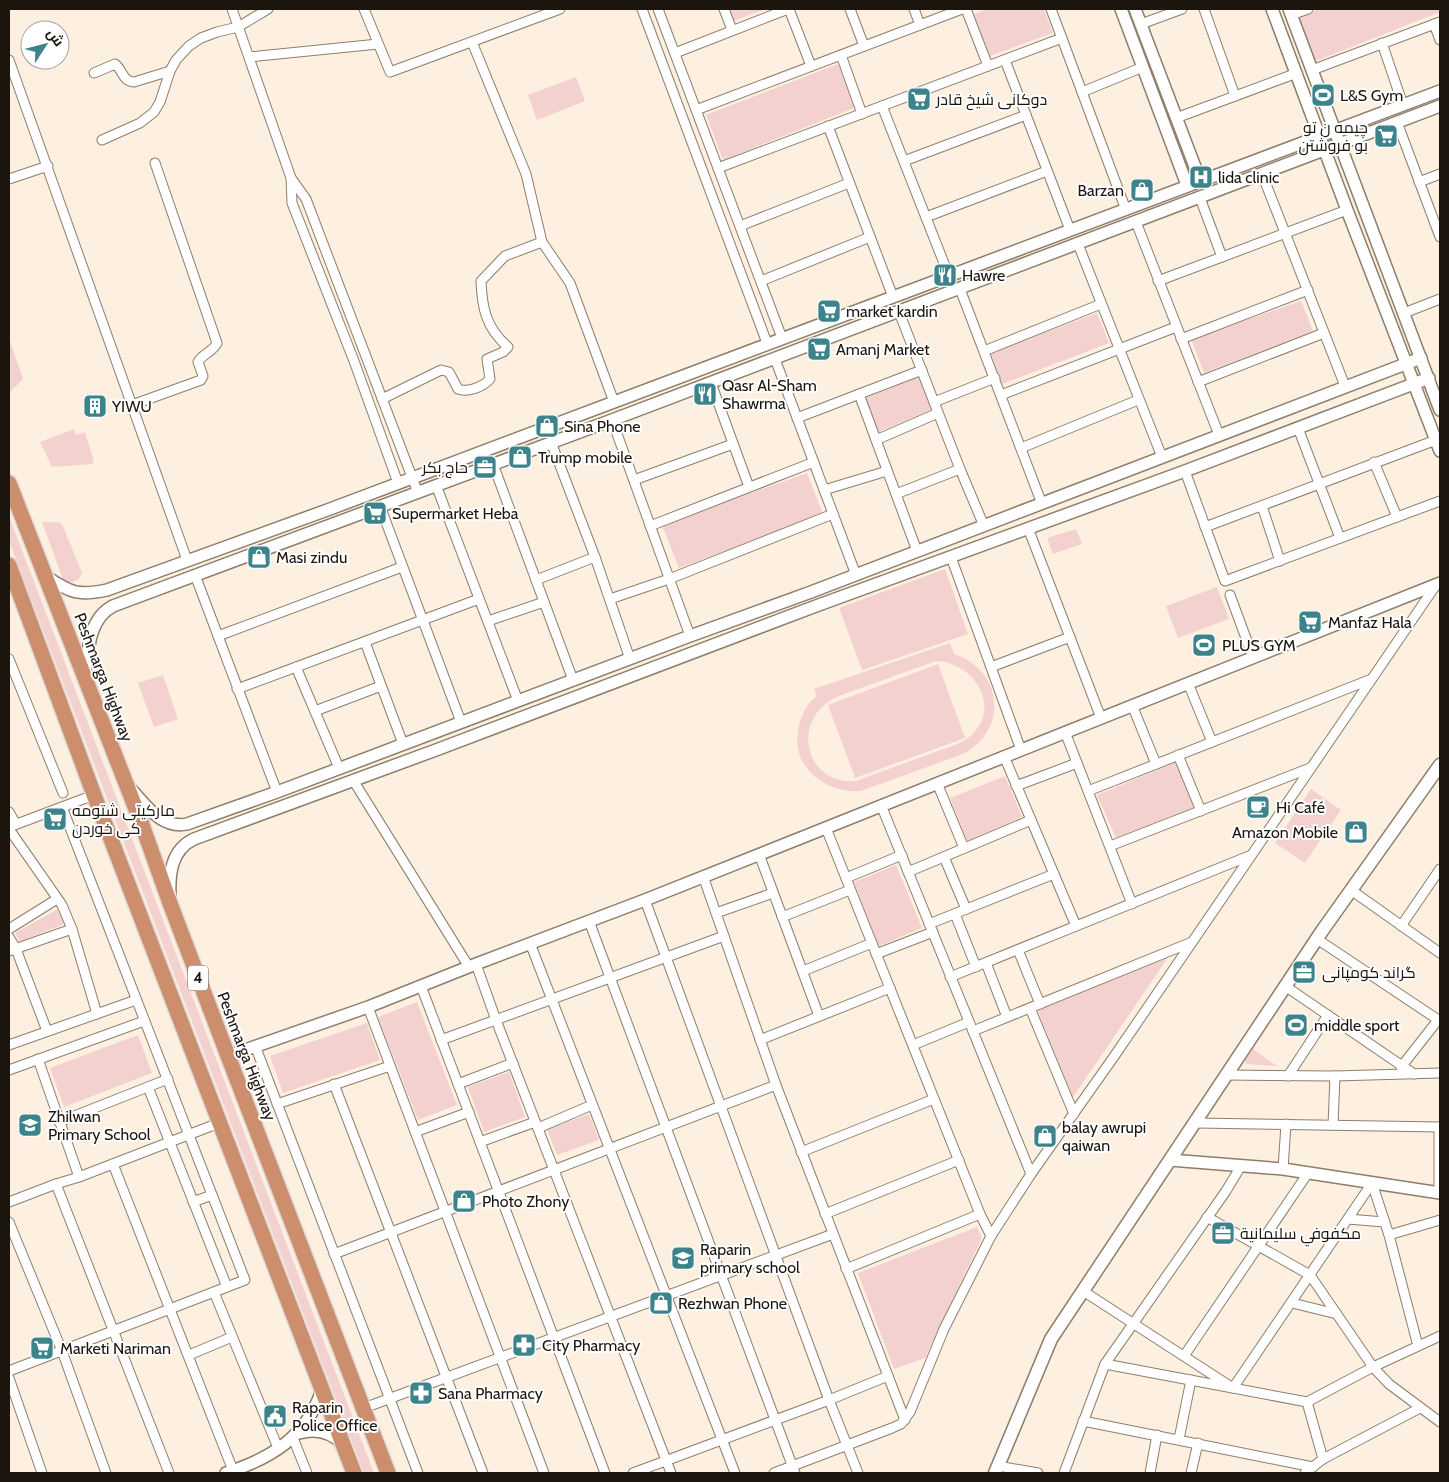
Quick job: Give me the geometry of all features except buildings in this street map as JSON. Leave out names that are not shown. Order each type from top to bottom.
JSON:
[{"type":"highway","name":"Peshmarga Highway","points":[[9,483],[126,783],[171,906],[388,1473]]},
{"type":"highway","name":"4","points":[[9,566],[94,795],[354,1473]]},
{"type":"main road","points":[[997,1469],[1051,1339],[1196,1123],[1316,939],[1440,765]]},
{"type":"street","points":[[232,9],[291,178],[306,199],[418,492]]},
{"type":"street","points":[[102,140],[140,123],[154,112],[160,102],[170,71],[176,60],[189,46],[201,38],[238,27],[268,9]]},
{"type":"street","points":[[364,9],[390,72],[560,9]]},
{"type":"street","points":[[642,9],[767,343]]},
{"type":"street","points":[[658,9],[782,338]]},
{"type":"street","points":[[724,9],[732,30]]},
{"type":"street","points":[[675,52],[789,9],[812,66]]},
{"type":"street","points":[[850,9],[864,46]]},
{"type":"street","points":[[914,9],[920,25]]},
{"type":"street","points":[[696,110],[964,9],[988,66]]},
{"type":"street","points":[[1051,9],[1126,210]]},
{"type":"street","points":[[1121,9],[1187,185]]},
{"type":"street","points":[[1135,9],[1200,180]]},
{"type":"street","points":[[1141,24],[1182,9]]},
{"type":"street","points":[[1204,9],[1235,96]]},
{"type":"street","points":[[1272,9],[1440,451]]},
{"type":"street","points":[[1308,9],[1290,12],[1421,358],[1429,378],[1437,390],[1440,410]]},
{"type":"street","points":[[1312,70],[1437,23],[1440,40]]},
{"type":"street","points":[[718,168],[1062,38]]},
{"type":"street","points":[[472,42],[526,174],[542,242],[570,283],[614,402]]},
{"type":"street","points":[[249,57],[378,44]]},
{"type":"street","points":[[1382,44],[1403,105]]},
{"type":"street","points":[[841,55],[862,114]]},
{"type":"street","points":[[9,60],[187,560]]},
{"type":"street","points":[[1006,60],[1070,230]]},
{"type":"street","points":[[94,73],[115,64],[124,78],[134,82],[170,71]]},
{"type":"street","points":[[1082,92],[1143,67]]},
{"type":"street","points":[[1176,118],[1297,72]]},
{"type":"street","points":[[47,577],[71,592],[107,590],[412,478],[1440,90]]},
{"type":"street","points":[[882,106],[949,276]]},
{"type":"street","points":[[85,678],[91,634],[103,612],[113,606],[775,359],[1440,106]]},
{"type":"street","points":[[904,162],[1026,115]]},
{"type":"street","points":[[1397,122],[1440,237]]},
{"type":"street","points":[[828,126],[893,297]]},
{"type":"street","points":[[689,134],[703,128]]},
{"type":"street","points":[[132,406],[197,382],[203,376],[198,362],[200,358],[215,348],[217,343],[154,163]]},
{"type":"street","points":[[9,179],[48,166]]},
{"type":"street","points":[[926,217],[1047,171]]},
{"type":"street","points":[[1262,174],[1345,386]]},
{"type":"street","points":[[1419,182],[1440,174]]},
{"type":"street","points":[[291,178],[292,203],[354,361],[398,483]]},
{"type":"street","points":[[740,226],[849,183]]},
{"type":"street","points":[[1200,198],[1222,257]]},
{"type":"street","points":[[1158,281],[1347,210]]},
{"type":"street","points":[[1136,222],[1220,435]]},
{"type":"street","points":[[761,281],[870,237]]},
{"type":"street","points":[[382,398],[441,370],[449,372],[458,389],[464,391],[486,384],[490,379],[486,359],[503,352],[508,347],[498,339],[488,320],[482,304],[481,281],[505,256],[542,242]]},
{"type":"street","points":[[1036,243],[1042,258]]},
{"type":"street","points":[[1078,244],[1162,457]]},
{"type":"street","points":[[960,289],[1042,504]]},
{"type":"street","points":[[1181,339],[1308,290]]},
{"type":"street","points":[[1404,313],[1440,299]]},
{"type":"street","points":[[984,351],[1101,304]]},
{"type":"street","points":[[899,312],[984,526]]},
{"type":"street","points":[[1001,395],[1176,327]]},
{"type":"street","points":[[1198,382],[1324,333]]},
{"type":"street","points":[[354,361],[367,356]]},
{"type":"street","points":[[126,783],[154,814],[164,822],[172,825],[187,824],[811,592],[1421,358]]},
{"type":"street","points":[[775,359],[856,574]]},
{"type":"street","points":[[797,418],[922,370]]},
{"type":"street","points":[[934,402],[994,378]]},
{"type":"street","points":[[171,906],[170,884],[174,860],[179,850],[187,842],[194,839],[436,750],[816,606],[1185,471],[1429,378]]},
{"type":"street","points":[[711,383],[749,487]]},
{"type":"street","points":[[859,394],[917,551]]},
{"type":"street","points":[[1021,448],[1138,400]]},
{"type":"street","points":[[876,440],[938,413]]},
{"type":"street","points":[[612,420],[690,636]]},
{"type":"street","points":[[1298,428],[1340,538]]},
{"type":"street","points":[[1205,527],[1436,440]]},
{"type":"street","points":[[551,442],[610,599],[630,659]]},
{"type":"street","points":[[634,480],[733,444]]},
{"type":"street","points":[[650,526],[814,462]]},
{"type":"street","points":[[1374,462],[1397,517]]},
{"type":"street","points":[[493,464],[574,680]]},
{"type":"street","points":[[896,494],[960,469]]},
{"type":"street","points":[[824,490],[887,471]]},
{"type":"street","points":[[1185,471],[1225,581],[1440,501]]},
{"type":"street","points":[[436,485],[518,700]]},
{"type":"street","points":[[1062,496],[1069,513]]},
{"type":"street","points":[[380,506],[461,722]]},
{"type":"street","points":[[1262,506],[1280,561]]},
{"type":"street","points":[[610,599],[669,579],[833,514]]},
{"type":"street","points":[[304,518],[310,533]]},
{"type":"street","points":[[1028,528],[1100,718]]},
{"type":"street","points":[[536,580],[594,557]]},
{"type":"street","points":[[951,557],[1021,750]]},
{"type":"street","points":[[218,636],[402,567]]},
{"type":"street","points":[[195,575],[277,792]]},
{"type":"street","points":[[228,1056],[256,1048],[368,1007],[645,900],[1438,584]]},
{"type":"street","points":[[774,1473],[794,1470],[897,1426],[905,1420],[944,1329],[991,1236],[1030,1174],[1074,1114],[1193,942],[1370,680],[1438,584]]},
{"type":"street","points":[[811,592],[816,606]]},
{"type":"street","points":[[1230,595],[1253,657]]},
{"type":"street","points":[[237,689],[479,598]]},
{"type":"street","points":[[488,621],[544,602]]},
{"type":"street","points":[[991,666],[1070,637]]},
{"type":"street","points":[[365,642],[403,744]]},
{"type":"street","points":[[9,659],[63,793]]},
{"type":"street","points":[[296,667],[339,768]]},
{"type":"street","points":[[600,670],[606,685]]},
{"type":"street","points":[[1088,792],[1370,680]]},
{"type":"street","points":[[1188,683],[1212,742]]},
{"type":"street","points":[[315,711],[381,686]]},
{"type":"street","points":[[1132,705],[1156,764]]},
{"type":"street","points":[[1065,732],[1132,904]]},
{"type":"street","points":[[430,735],[436,750]]},
{"type":"street","points":[[1178,755],[1201,811]]},
{"type":"street","points":[[1004,756],[1076,926]]},
{"type":"street","points":[[1016,786],[1077,763]]},
{"type":"street","points":[[1110,846],[1310,768]]},
{"type":"street","points":[[353,780],[472,966],[513,1063],[671,1473]]},
{"type":"street","points":[[936,783],[964,848]]},
{"type":"street","points":[[11,826],[94,795]]},
{"type":"street","points":[[881,805],[1030,1174]]},
{"type":"street","points":[[238,806],[243,821]]},
{"type":"street","points":[[9,1370],[245,1280],[62,807]]},
{"type":"street","points":[[9,812],[11,826],[62,905],[72,929],[97,1014]]},
{"type":"street","points":[[908,872],[1031,820]]},
{"type":"street","points":[[826,828],[980,1214],[991,1236]]},
{"type":"street","points":[[759,854],[820,1016]]},
{"type":"street","points":[[846,878],[902,855]]},
{"type":"street","points":[[950,977],[1250,856]]},
{"type":"street","points":[[944,857],[966,909]]},
{"type":"street","points":[[1401,926],[1440,869]]},
{"type":"street","points":[[876,954],[966,909],[1054,874]]},
{"type":"street","points":[[704,876],[776,1085],[905,1420]]},
{"type":"street","points":[[782,917],[850,890]]},
{"type":"street","points":[[1351,890],[1440,953]]},
{"type":"street","points":[[716,914],[773,893]]},
{"type":"street","points":[[9,929],[58,899]]},
{"type":"street","points":[[645,900],[829,1400],[858,1473]]},
{"type":"street","points":[[955,914],[976,967]]},
{"type":"street","points":[[589,921],[774,1421],[794,1470]]},
{"type":"street","points":[[12,950],[72,929]]},
{"type":"street","points":[[441,1040],[724,936]]},
{"type":"street","points":[[9,937],[12,950],[47,1031]]},
{"type":"street","points":[[1316,939],[1439,1020],[1401,1067]]},
{"type":"street","points":[[973,1031],[1193,942]]},
{"type":"street","points":[[530,943],[735,1473]]},
{"type":"street","points":[[803,971],[872,943]]},
{"type":"street","points":[[1018,950],[1040,1004]]},
{"type":"street","points":[[986,963],[1008,1017]]},
{"type":"street","points":[[421,986],[605,1473]]},
{"type":"street","points":[[1285,986],[1414,1075]]},
{"type":"street","points":[[760,1040],[890,988]]},
{"type":"street","points":[[9,1045],[136,1000]]},
{"type":"street","points":[[368,1007],[544,1473]]},
{"type":"street","points":[[1030,1008],[1074,1114]]},
{"type":"street","points":[[1288,1076],[1328,1015]]},
{"type":"street","points":[[9,1070],[144,1021]]},
{"type":"street","points":[[913,1045],[969,1022]]},
{"type":"street","points":[[256,1048],[418,1473]]},
{"type":"street","points":[[38,1059],[79,1177]]},
{"type":"street","points":[[458,1084],[513,1063]]},
{"type":"street","points":[[277,1104],[390,1066]]},
{"type":"street","points":[[1226,1075],[1335,1076],[1440,1073]]},
{"type":"street","points":[[1333,1125],[1335,1076]]},
{"type":"street","points":[[59,1122],[168,1080]]},
{"type":"street","points":[[334,1084],[483,1473]]},
{"type":"street","points":[[334,1254],[776,1085]]},
{"type":"street","points":[[148,1087],[227,1287]]},
{"type":"street","points":[[802,1152],[934,1099]]},
{"type":"street","points":[[480,1142],[592,1105]]},
{"type":"street","points":[[415,1132],[469,1112]]},
{"type":"street","points":[[9,1202],[219,1123]]},
{"type":"street","points":[[1170,1160],[1284,1169],[1440,1193],[1440,1127],[1196,1123]]},
{"type":"street","points":[[1284,1169],[1286,1124]]},
{"type":"street","points":[[825,1214],[959,1160]]},
{"type":"street","points":[[113,1164],[189,1355],[232,1472],[264,1457],[296,1435],[312,1414],[322,1390]]},
{"type":"street","points":[[1064,1473],[1105,1364],[1241,1166]]},
{"type":"street","points":[[1184,1356],[1308,1173]]},
{"type":"street","points":[[1233,1388],[1372,1183]]},
{"type":"street","points":[[1372,1183],[1389,1235],[1418,1346]]},
{"type":"street","points":[[56,1184],[169,1473]]},
{"type":"street","points":[[193,1202],[212,1195]]},
{"type":"street","points":[[846,1269],[980,1214]]},
{"type":"street","points":[[1207,1217],[1310,1275],[1373,1367],[1389,1384],[1440,1422]]},
{"type":"street","points":[[1348,1219],[1384,1222]]},
{"type":"street","points":[[1389,1235],[1440,1220]]},
{"type":"street","points":[[9,1222],[62,1351],[106,1473]]},
{"type":"street","points":[[364,1408],[833,1234]]},
{"type":"street","points":[[214,1292],[278,1448]]},
{"type":"street","points":[[1083,1292],[1233,1388]]},
{"type":"street","points":[[1292,1302],[1337,1314]]},
{"type":"street","points":[[189,1355],[232,1336]]},
{"type":"street","points":[[1105,1364],[1307,1402],[1373,1367],[1440,1336]]},
{"type":"street","points":[[633,1473],[774,1421],[888,1376]]},
{"type":"street","points":[[9,1378],[42,1473]]},
{"type":"street","points":[[1179,1439],[1190,1380]]},
{"type":"street","points":[[1307,1402],[1323,1459]]},
{"type":"street","points":[[1083,1420],[1198,1443],[1309,1470],[1323,1459],[1420,1408]]},
{"type":"street","points":[[296,1435],[311,1430],[323,1432],[335,1437],[344,1446]]},
{"type":"street","points":[[296,1435],[307,1473]]},
{"type":"street","points":[[1150,1473],[1157,1435]]},
{"type":"street","points":[[1192,1473],[1198,1443]]},
{"type":"street","points":[[997,1469],[1038,1473]]},
{"type":"shaded area","points":[[729,9],[766,9],[733,21]]},
{"type":"shaded area","points":[[987,9],[1044,9],[1053,33],[990,56],[974,14]]},
{"type":"shaded area","points":[[1319,9],[1440,9],[1440,12],[1316,61],[1298,17]]},
{"type":"shaded area","points":[[838,64],[854,108],[723,160],[706,115]]},
{"type":"shaded area","points":[[576,77],[585,101],[537,120],[528,95]]},
{"type":"shaded area","points":[[1301,301],[1313,331],[1204,373],[1191,339]]},
{"type":"shaded area","points":[[1097,313],[1109,343],[1002,384],[991,353]]},
{"type":"shaded area","points":[[9,338],[23,379],[9,393]]},
{"type":"shaded area","points":[[919,377],[933,409],[878,432],[864,399]]},
{"type":"shaded area","points":[[74,429],[76,435],[85,432],[94,462],[92,464],[52,467],[40,442]]},
{"type":"shaded area","points":[[807,473],[823,514],[679,568],[662,525]]},
{"type":"shaded area","points":[[9,516],[374,1473],[364,1473],[9,541]]},
{"type":"shaded area","points":[[42,522],[58,522],[62,524],[82,573],[79,579],[65,585]]},
{"type":"shaded area","points":[[1076,529],[1082,544],[1053,554],[1047,538]]},
{"type":"shaded area","points":[[945,569],[968,634],[862,670],[839,608]]},
{"type":"shaded area","points":[[1217,587],[1229,619],[1178,638],[1166,606]]},
{"type":"shaded area","points":[[950,643],[954,654],[970,662],[983,673],[991,686],[994,701],[993,716],[988,731],[978,743],[963,754],[861,791],[847,791],[821,781],[811,773],[803,763],[799,751],[797,737],[800,722],[806,708],[817,696],[814,689]],"holes":[[[936,661],[952,664],[976,682],[982,694],[984,707],[982,720],[974,733],[960,743],[856,781],[838,780],[824,773],[815,762],[809,748],[809,733],[813,719],[823,706],[839,696]]]},
{"type":"shaded area","points":[[938,664],[965,738],[855,778],[828,705]]},
{"type":"shaded area","points":[[163,675],[178,719],[154,727],[138,683]]},
{"type":"shaded area","points":[[1177,762],[1195,807],[1116,838],[1097,795]]},
{"type":"shaded area","points":[[1005,776],[1022,817],[967,841],[950,798]]},
{"type":"shaded area","points":[[1311,789],[1341,810],[1305,863],[1275,843]]},
{"type":"shaded area","points":[[896,865],[922,928],[879,946],[854,882]]},
{"type":"shaded area","points":[[58,909],[64,924],[20,941],[15,933]]},
{"type":"shaded area","points":[[1169,956],[1073,1097],[1037,1009]]},
{"type":"shaded area","points":[[417,1002],[457,1105],[418,1120],[378,1017]]},
{"type":"shaded area","points":[[367,1023],[380,1060],[283,1093],[270,1056]]},
{"type":"shaded area","points":[[138,1035],[152,1073],[64,1107],[50,1068]]},
{"type":"shaded area","points":[[1253,1049],[1277,1066],[1246,1064],[1245,1061]]},
{"type":"shaded area","points":[[509,1072],[525,1117],[484,1132],[468,1087]]},
{"type":"shaded area","points":[[589,1114],[599,1140],[557,1155],[547,1129]]},
{"type":"shaded area","points":[[977,1227],[982,1238],[925,1358],[894,1369],[858,1273]]},
{"type":"place","name":"L&S Gym","points":[[1323,95]]},
{"type":"place","name":"دوکانی شیخ قادر","points":[[919,99]]},
{"type":"place","name":"چیمه ن تو بو فروشتن","points":[[1386,136]]},
{"type":"place","name":"lida clinic","points":[[1201,177]]},
{"type":"place","name":"Barzan","points":[[1142,190]]},
{"type":"place","name":"Hawre","points":[[945,275]]},
{"type":"place","name":"market kardin","points":[[829,311]]},
{"type":"place","name":"Amanj Market","points":[[819,349]]},
{"type":"place","name":"Qasr Al-Sham Shawrma","points":[[705,394]]},
{"type":"place","name":"YIWU","points":[[95,406]]},
{"type":"place","name":"Sina Phone","points":[[547,426]]},
{"type":"place","name":"Trump mobile","points":[[520,457]]},
{"type":"place","name":"حاج بكر","points":[[485,467]]},
{"type":"place","name":"Supermarket Heba","points":[[375,513]]},
{"type":"place","name":"Masi zindu","points":[[259,557]]},
{"type":"place","name":"Manfaz Hala","points":[[1310,622]]},
{"type":"place","name":"PLUS GYM","points":[[1204,645]]},
{"type":"place","name":"Hi Café","points":[[1258,807]]},
{"type":"place","name":"مارکیتی شتومه کی خوردن","points":[[55,819]]},
{"type":"place","name":"Amazon Mobile","points":[[1356,832]]},
{"type":"place","name":"گراند كومپانى","points":[[1304,972]]},
{"type":"place","name":"middle sport","points":[[1296,1025]]},
{"type":"place","name":"Zhilwan Primary School","points":[[30,1125]]},
{"type":"place","name":"balay awrupi qaiwan","points":[[1045,1136]]},
{"type":"place","name":"Photo Zhony","points":[[464,1201]]},
{"type":"place","name":"مكفوفي سليمانية","points":[[1223,1233]]},
{"type":"place","name":"Raparin primary school","points":[[683,1258]]},
{"type":"place","name":"Rezhwan Phone","points":[[661,1303]]},
{"type":"place","name":"City Pharmacy","points":[[524,1345]]},
{"type":"place","name":"Marketi Nariman","points":[[42,1348]]},
{"type":"place","name":"Sana Pharmacy","points":[[421,1393]]},
{"type":"place","name":"Raparin Police Office","points":[[275,1416]]}]
